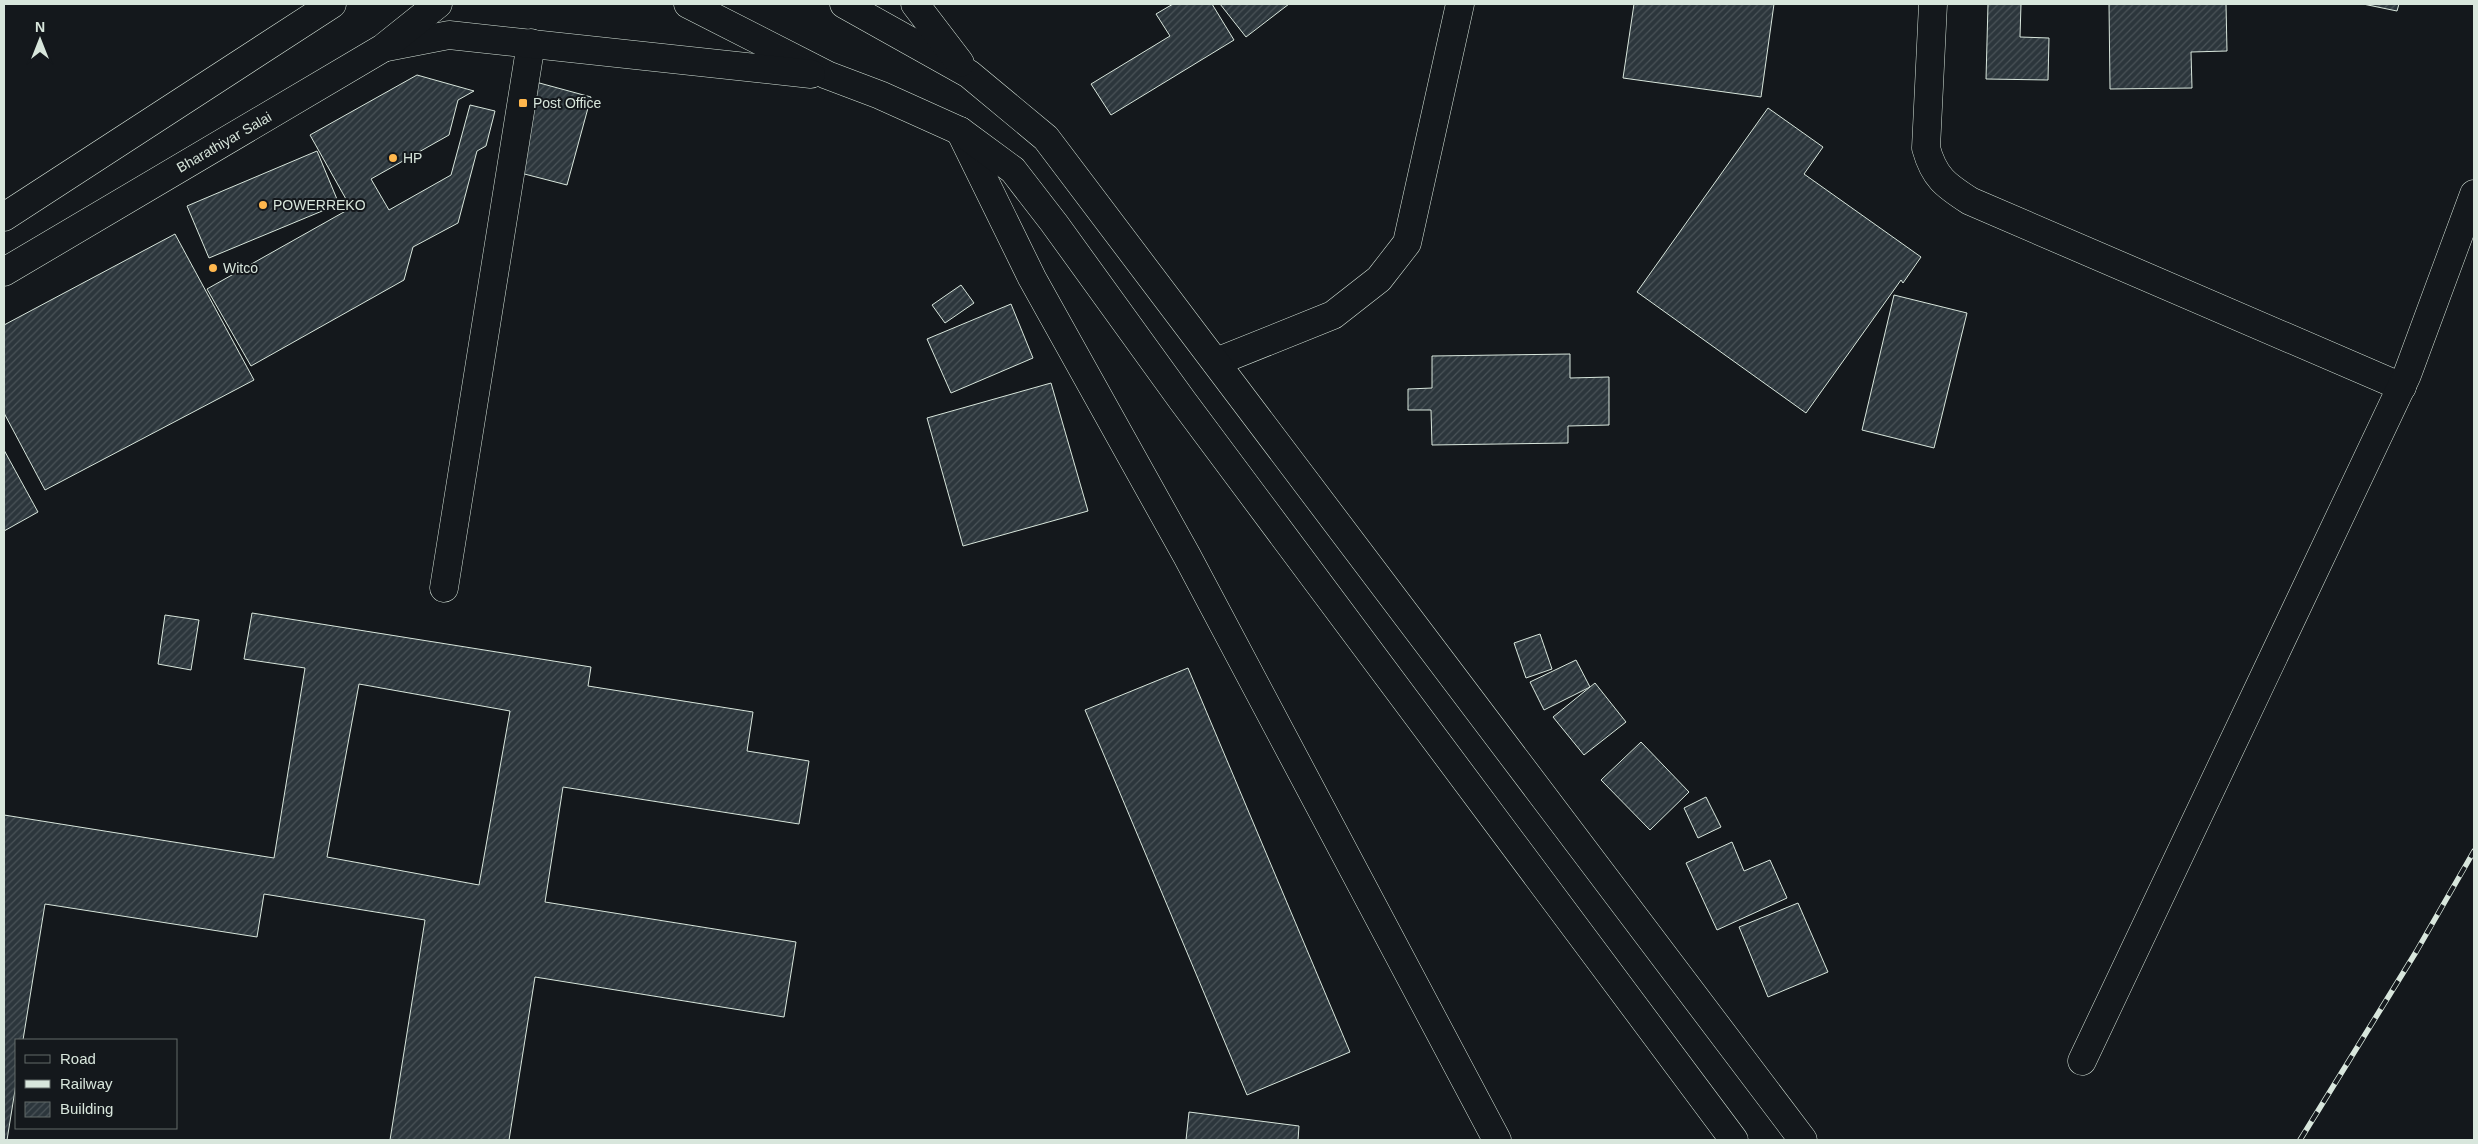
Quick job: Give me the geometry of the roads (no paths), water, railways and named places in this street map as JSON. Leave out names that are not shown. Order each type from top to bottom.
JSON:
[{"type":"main road","points":[[4,217],[332,4]]},
{"type":"main road","name":"Bharathiyar Salai","points":[[4,272],[383,48],[438,4]]},
{"type":"main road","points":[[688,4],[827,75],[880,95],[960,131],[1013,170],[1054,223],[1182,400],[1734,1140]]},
{"type":"main road","points":[[844,4],[969,74],[1046,138],[1803,1140]]},
{"type":"main road","points":[[915,4],[969,74]]},
{"type":"main road","points":[[1216,362],[1333,315],[1379,279],[1407,243],[1460,4]]},
{"type":"main road","points":[[1933,4],[1926,148],[1931,168],[1950,188],[1970,201],[2402,387]]},
{"type":"main road","points":[[383,48],[449,35],[827,75]]},
{"type":"main road","points":[[444,588],[531,43]]},
{"type":"main road","points":[[960,131],[1032,278],[1187,556],[1497,1140]]},
{"type":"main road","points":[[2082,1061],[2402,387],[2474,194]]},
{"type":"railway","points":[[2300,1140],[2416,952],[2474,851]]},
{"type":"place","name":"Post Office","points":[[523,103]]},
{"type":"place","name":"HP","points":[[393,158]]},
{"type":"place","name":"POWERREKO","points":[[263,205]]},
{"type":"place","name":"Witco","points":[[213,268]]}]
